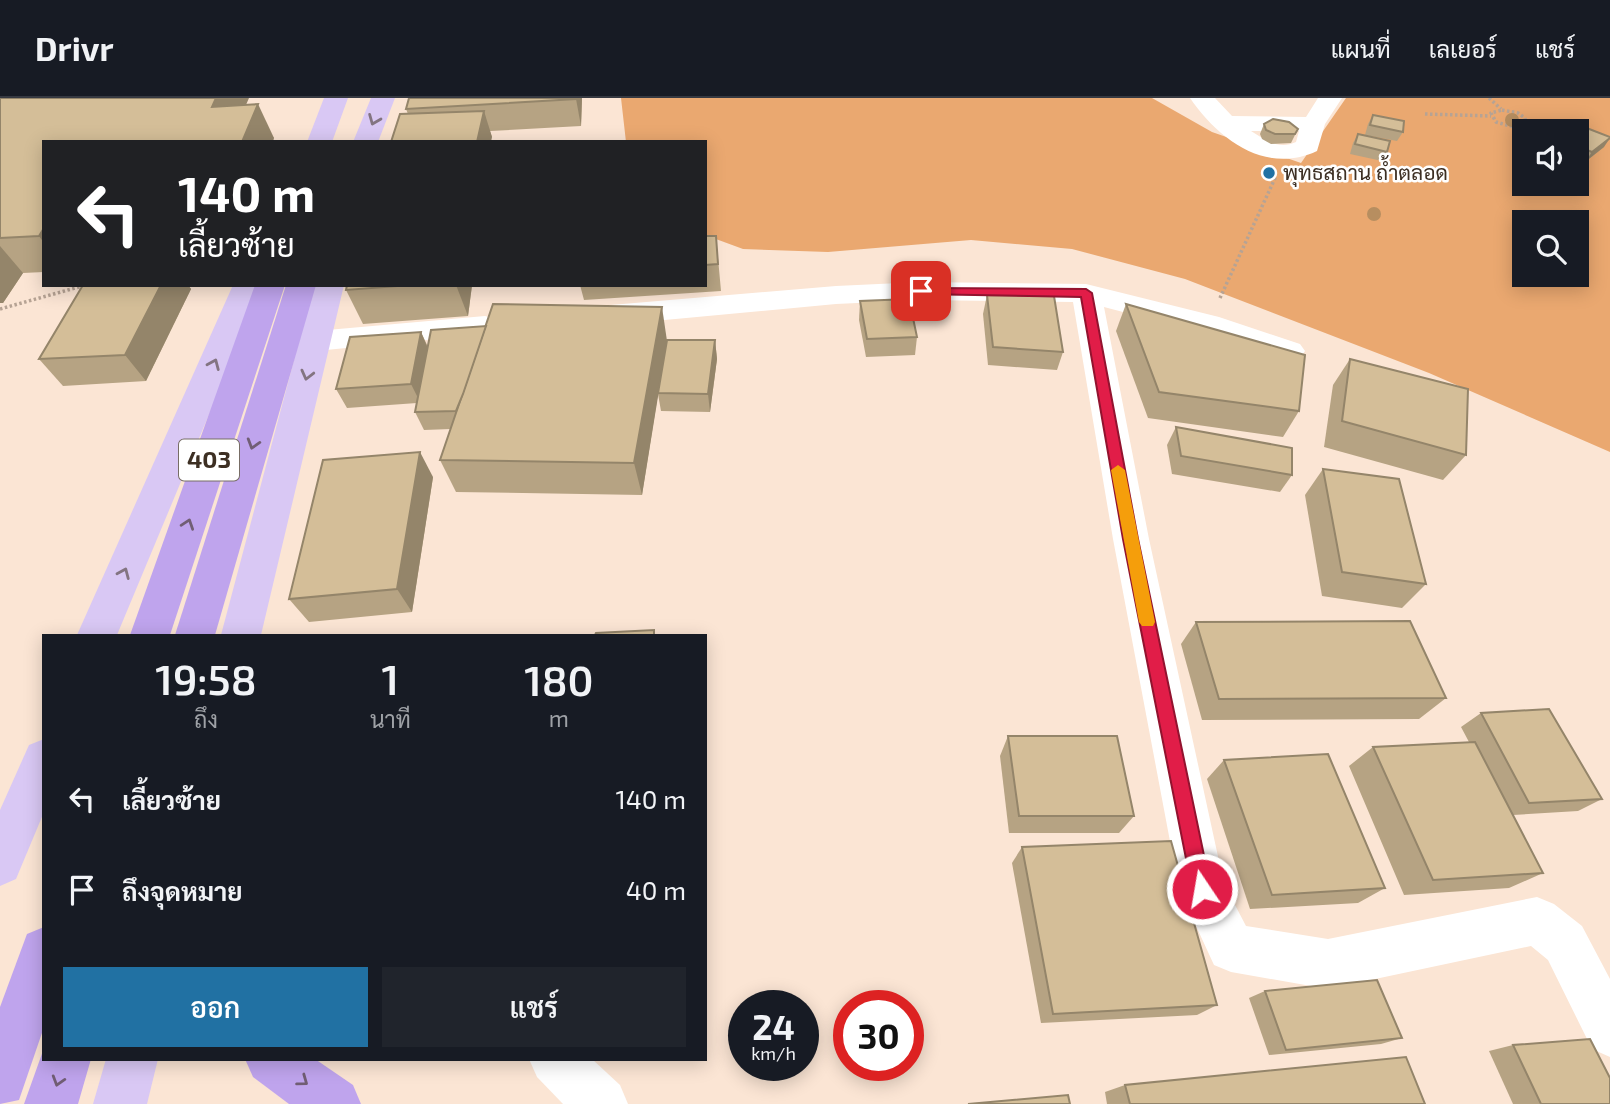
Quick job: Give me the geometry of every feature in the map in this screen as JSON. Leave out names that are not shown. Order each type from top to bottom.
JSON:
[{"type":"highway","name":"403","points":[[150,634],[269,287]]},
{"type":"highway","name":"403","points":[[195,634],[300,287]]},
{"type":"highway","points":[[0,1081],[42,957]]},
{"type":"highway","points":[[0,987],[42,985]]},
{"type":"highway","points":[[51,1104],[64,1061]]},
{"type":"highway","points":[[274,1061],[334,1104]]},
{"type":"main road","points":[[320,140],[337,98]]},
{"type":"main road","points":[[366,140],[383,98]]},
{"type":"main road","points":[[97,634],[247,287]]},
{"type":"main road","points":[[241,634],[329,287]]},
{"type":"main road","points":[[0,863],[37,773]]},
{"type":"main road","points":[[120,1104],[131,1061]]},
{"type":"street","points":[[1202,98],[1225,123],[1255,146],[1287,153],[1308,146],[1313,124],[1330,98]]},
{"type":"street","points":[[1225,123],[1313,124]]},
{"type":"street","points":[[578,318],[836,295],[921,291],[1086,293],[1208,324],[1289,351]]},
{"type":"street","points":[[1086,293],[1130,539],[1202,889],[1231,948],[1328,964],[1537,921],[1565,943],[1610,1031]]},
{"type":"street","points":[[316,341],[509,324]]},
{"type":"street","points":[[253,634],[275,503]]},
{"type":"street","points":[[0,820],[37,773]]},
{"type":"street","points":[[557,1061],[601,1104]]},
{"type":"path","points":[[1489,98],[1502,110]]},
{"type":"path","points":[[1491,116],[1493,111],[1502,110],[1518,113],[1525,119]]},
{"type":"path","points":[[1425,114],[1491,116],[1496,122],[1512,126]]},
{"type":"path","points":[[1208,324],[1287,153]]},
{"type":"path","points":[[0,309],[79,287]]},
{"type":"shaded area","points":[[621,98],[1152,98],[1212,132],[1301,163],[1346,98],[1610,98],[1610,452],[1429,373],[1185,279],[1072,249],[971,240],[828,252],[743,249],[707,236],[707,140],[626,140]]},
{"type":"building","points":[[0,98],[216,98],[212,107],[258,104],[243,140],[42,140],[42,231],[39,236],[0,238]]},
{"type":"building","points":[[409,98],[576,98],[576,99],[406,109]]},
{"type":"building","points":[[484,111],[477,140],[392,140],[400,114]]},
{"type":"building","points":[[1373,115],[1404,121],[1403,132],[1370,125]]},
{"type":"building","points":[[1273,119],[1289,122],[1298,129],[1295,134],[1275,134],[1266,130],[1264,124]]},
{"type":"building","points":[[1589,129],[1610,137],[1610,138],[1592,152],[1589,151]]},
{"type":"building","points":[[1358,134],[1390,141],[1387,152],[1355,144]]},
{"type":"building","points":[[707,236],[716,236],[718,264],[707,265]]},
{"type":"building","points":[[82,287],[160,287],[125,355],[39,359]]},
{"type":"building","points":[[347,287],[385,287],[346,290]]},
{"type":"building","points":[[987,295],[1054,296],[1063,352],[993,347]]},
{"type":"building","points":[[909,299],[917,337],[867,339],[860,301]]},
{"type":"building","points":[[493,304],[662,307],[634,463],[440,460]]},
{"type":"building","points":[[1126,304],[1305,355],[1299,411],[1159,392]]},
{"type":"building","points":[[486,326],[456,411],[415,412],[431,330]]},
{"type":"building","points":[[421,332],[411,384],[336,389],[350,337]]},
{"type":"building","points":[[667,340],[715,340],[708,394],[658,393]]},
{"type":"building","points":[[1350,359],[1468,389],[1466,455],[1342,421]]},
{"type":"building","points":[[1176,427],[1292,448],[1292,475],[1181,456]]},
{"type":"building","points":[[420,452],[397,589],[289,599],[323,460]]},
{"type":"building","points":[[1323,469],[1399,479],[1426,584],[1342,572]]},
{"type":"building","points":[[1410,621],[1446,698],[1219,699],[1196,622]]},
{"type":"building","points":[[654,630],[654,634],[596,633]]},
{"type":"building","points":[[1549,709],[1602,799],[1529,803],[1481,713]]},
{"type":"building","points":[[1008,736],[1117,736],[1134,816],[1019,816]]},
{"type":"building","points":[[1475,742],[1543,873],[1433,880],[1373,747]]},
{"type":"building","points":[[1328,754],[1385,888],[1272,895],[1224,760]]},
{"type":"building","points":[[1171,841],[1217,1005],[1053,1014],[1022,847]]},
{"type":"building","points":[[1377,980],[1402,1038],[1286,1050],[1265,991]]},
{"type":"building","points":[[1590,1039],[1610,1078],[1610,1104],[1541,1104],[1513,1045]]},
{"type":"building","points":[[1406,1057],[1425,1104],[1130,1104],[1125,1085]]},
{"type":"building","points":[[1068,1095],[1070,1104],[968,1104]]},
{"type":"slow traffic","points":[[1118,470],[1147,622]]},
{"type":"place","name":"พุทธสถาน ถ้ำตลอด","points":[[1269,173]]},
{"type":"route","points":[[921,291],[1086,293],[1130,539],[1202,889]]}]
